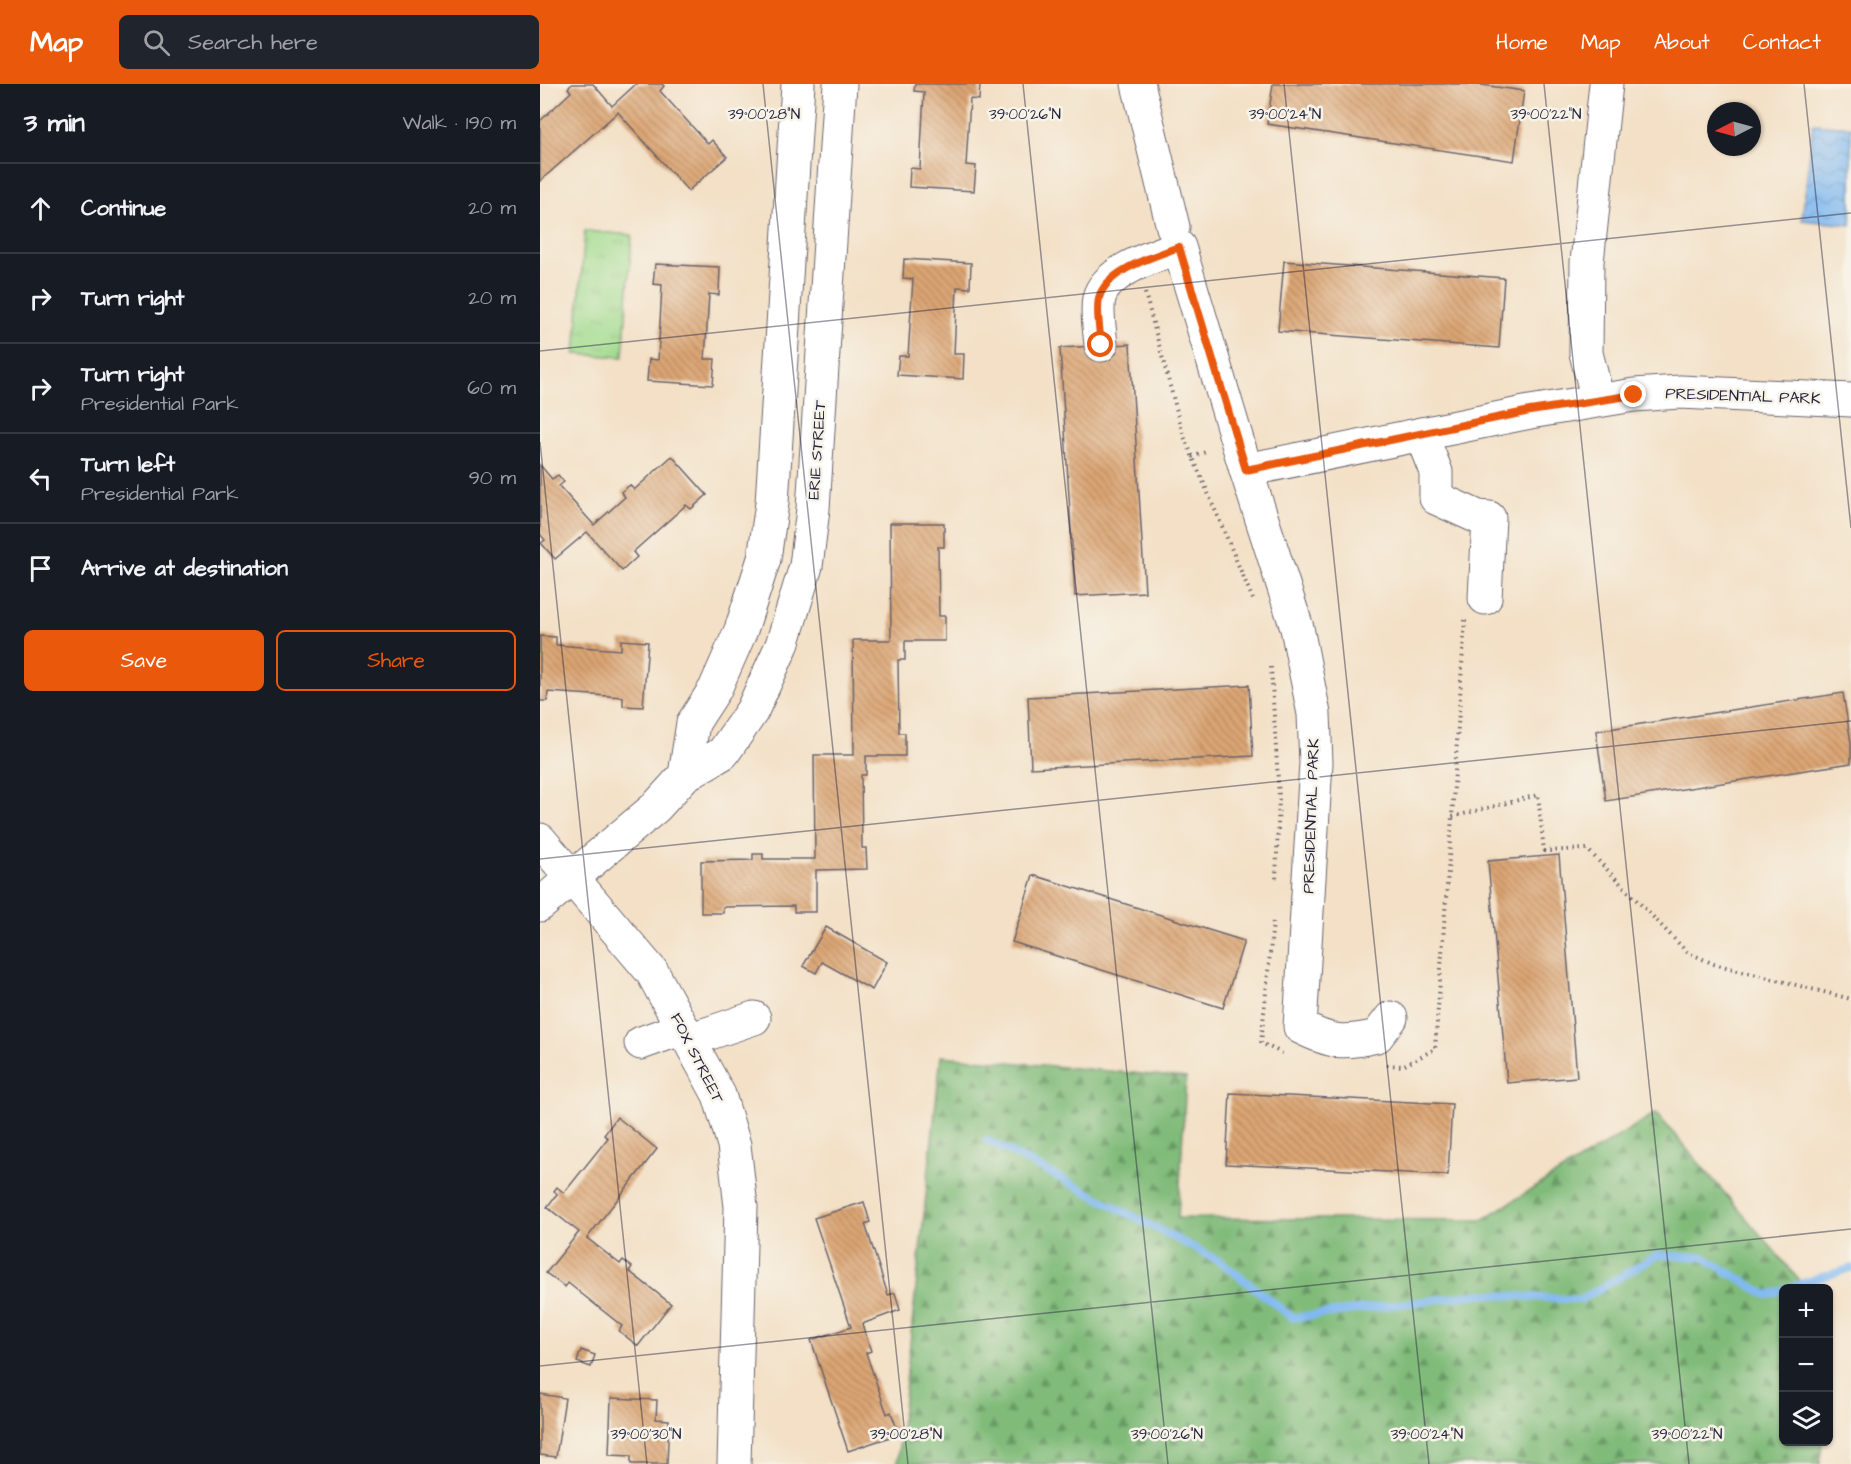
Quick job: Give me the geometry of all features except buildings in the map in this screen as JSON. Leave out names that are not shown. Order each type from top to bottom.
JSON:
[{"type":"street","points":[[685,775],[693,723],[715,689],[741,630],[764,559],[772,503],[798,84]]},
{"type":"street","name":"ERIE STREET","points":[[540,905],[570,877],[656,807],[685,775],[723,753],[752,711],[782,645],[806,566],[813,509],[840,84]]},
{"type":"street","name":"PRESIDENTIAL PARK","points":[[1138,84],[1176,237],[1246,470],[1297,628],[1314,714],[1316,763],[1300,1027],[1320,1037],[1347,1043],[1377,1036],[1390,1018]]},
{"type":"street","points":[[1598,400],[1586,353],[1587,262],[1606,84]]},
{"type":"street","points":[[1101,345],[1099,297],[1115,276],[1176,237]]},
{"type":"street","name":"PRESIDENTIAL PARK","points":[[1246,470],[1598,400],[1680,392],[1851,400]]},
{"type":"street","points":[[1421,434],[1436,472],[1436,498],[1478,517],[1489,518],[1475,603]]},
{"type":"street","points":[[705,704],[742,725]]},
{"type":"street","name":"FOX STREET","points":[[540,840],[652,972],[719,1095],[735,1145],[741,1207],[734,1464]]},
{"type":"street","points":[[641,1043],[754,1018]]},
{"type":"path","points":[[1475,603],[1452,817],[1538,795],[1545,851],[1587,849],[1687,952],[1714,964],[1851,999]]},
{"type":"green space","points":[[585,231],[632,235],[623,357],[575,354]]},
{"type":"green space","points":[[941,1056],[1186,1078],[1178,1218],[1482,1220],[1656,1113],[1803,1284],[1779,1284],[1779,1446],[1822,1446],[1820,1464],[897,1464]]},
{"type":"water","points":[[1813,124],[1851,127],[1851,225],[1802,220]]},
{"type":"waterway","points":[[987,1140],[1221,1262],[1293,1318],[1480,1294],[1580,1300],[1658,1255],[1703,1257],[1767,1295],[1779,1291]]},
{"type":"waterway","points":[[1800,1284],[1851,1268]]},
{"type":"route","points":[[1101,345],[1099,297],[1115,276],[1135,263],[1179,247],[1246,470],[1530,411],[1634,395]]}]
